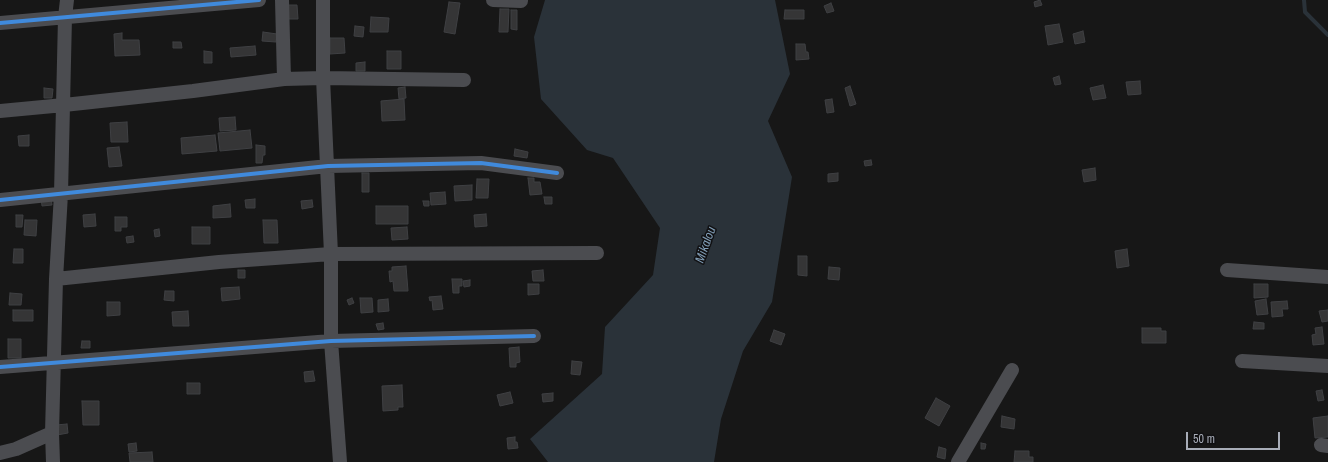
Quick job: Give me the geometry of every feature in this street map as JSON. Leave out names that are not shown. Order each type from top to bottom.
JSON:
[{"type":"street","points":[[53,462],[52,433],[56,278],[61,194],[65,18],[67,0]]},
{"type":"street","points":[[0,23],[259,0]]},
{"type":"street","points":[[282,0],[284,79]]},
{"type":"street","points":[[324,0],[323,78],[331,254],[331,340],[340,462]]},
{"type":"street","points":[[493,0],[521,1]]},
{"type":"street","points":[[0,111],[193,91],[284,79],[323,78],[464,80]]},
{"type":"street","points":[[0,200],[328,166],[481,163],[556,172]]},
{"type":"street","points":[[56,278],[219,262],[331,254],[597,253]]},
{"type":"street","points":[[1227,270],[1328,277]]},
{"type":"street","points":[[0,367],[331,340],[534,336]]},
{"type":"street","points":[[1242,361],[1328,366]]},
{"type":"street","points":[[958,462],[1012,370]]},
{"type":"street","points":[[0,453],[16,449],[52,433]]},
{"type":"water","name":"Mikalou","points":[[545,0],[775,0],[790,74],[768,121],[792,177],[772,302],[743,351],[721,419],[714,462],[548,462],[530,439],[602,374],[605,327],[653,275],[660,228],[613,158],[587,150],[541,99],[534,37]]},
{"type":"building","points":[[1040,0],[1042,5],[1035,7],[1034,2]]},
{"type":"building","points":[[449,2],[460,3],[455,34],[444,32]]},
{"type":"building","points":[[831,3],[834,11],[827,13],[824,6]]},
{"type":"building","points":[[285,5],[297,5],[298,19],[285,19]]},
{"type":"building","points":[[500,9],[509,9],[508,32],[499,32]]},
{"type":"building","points":[[511,10],[517,10],[517,30],[511,29]]},
{"type":"building","points":[[785,10],[804,10],[804,19],[784,19]]},
{"type":"building","points":[[371,17],[389,18],[388,32],[370,32]]},
{"type":"building","points":[[1059,24],[1063,42],[1048,45],[1045,26]]},
{"type":"building","points":[[355,26],[364,27],[363,37],[354,36]]},
{"type":"building","points":[[1083,31],[1085,42],[1075,44],[1073,34]]},
{"type":"building","points":[[263,32],[277,34],[276,42],[262,41]]},
{"type":"building","points":[[122,33],[122,40],[139,40],[140,55],[115,56],[114,34]]},
{"type":"building","points":[[330,38],[344,38],[345,53],[330,54]]},
{"type":"building","points":[[173,42],[181,42],[182,48],[173,48]]},
{"type":"building","points":[[796,44],[805,44],[809,59],[796,60]]},
{"type":"building","points":[[255,46],[256,55],[231,57],[230,48]]},
{"type":"building","points":[[204,51],[212,52],[212,63],[204,63]]},
{"type":"building","points":[[387,51],[401,51],[401,69],[387,69]]},
{"type":"building","points":[[365,62],[365,71],[356,71],[356,63]]},
{"type":"building","points":[[1059,76],[1061,84],[1055,85],[1053,78]]},
{"type":"building","points":[[1140,81],[1141,94],[1128,95],[1126,82]]},
{"type":"building","points":[[1103,85],[1106,98],[1093,100],[1090,88]]},
{"type":"building","points":[[850,86],[856,104],[850,106],[845,88]]},
{"type":"building","points":[[405,87],[406,98],[399,99],[398,88]]},
{"type":"building","points":[[44,88],[53,89],[52,98],[44,98]]},
{"type":"building","points":[[404,99],[405,120],[382,121],[381,101]]},
{"type":"building","points":[[832,99],[834,112],[827,113],[825,100]]},
{"type":"building","points":[[235,117],[236,130],[220,131],[219,118]]},
{"type":"building","points":[[127,122],[128,142],[111,142],[110,123]]},
{"type":"building","points":[[250,130],[252,148],[220,151],[218,133]]},
{"type":"building","points":[[29,135],[29,146],[19,146],[18,136]]},
{"type":"building","points":[[215,135],[217,151],[182,154],[181,138]]},
{"type":"building","points":[[256,145],[265,146],[265,155],[263,155],[262,163],[256,163]]},
{"type":"building","points":[[119,147],[122,166],[109,167],[107,148]]},
{"type":"building","points":[[515,149],[528,152],[527,158],[514,156]]},
{"type":"building","points":[[871,160],[872,165],[865,166],[864,161]]},
{"type":"building","points":[[1095,168],[1096,180],[1084,182],[1082,170]]},
{"type":"building","points":[[362,173],[369,173],[369,192],[362,192]]},
{"type":"building","points":[[838,173],[838,181],[828,182],[828,174]]},
{"type":"building","points":[[528,178],[534,178],[534,182],[540,182],[542,194],[530,195]]},
{"type":"building","points":[[477,179],[489,179],[488,198],[476,198]]},
{"type":"building","points":[[472,185],[472,200],[455,201],[454,186]]},
{"type":"building","points":[[445,192],[446,204],[431,205],[430,193]]},
{"type":"building","points":[[51,197],[52,205],[42,206],[41,198]]},
{"type":"building","points":[[544,197],[552,197],[552,204],[545,204]]},
{"type":"building","points":[[255,199],[255,208],[246,208],[245,200]]},
{"type":"building","points":[[312,200],[313,207],[302,209],[301,201]]},
{"type":"building","points":[[423,201],[429,201],[429,206],[424,206]]},
{"type":"building","points":[[230,204],[231,217],[213,218],[213,206]]},
{"type":"building","points":[[376,206],[408,206],[408,224],[376,224]]},
{"type":"building","points":[[95,214],[96,226],[84,227],[83,215]]},
{"type":"building","points":[[486,214],[487,226],[475,227],[474,215]]},
{"type":"building","points":[[16,215],[23,215],[22,227],[16,227]]},
{"type":"building","points":[[115,217],[127,217],[127,227],[121,227],[121,231],[115,231]]},
{"type":"building","points":[[25,220],[37,220],[36,236],[24,235]]},
{"type":"building","points":[[263,220],[277,220],[278,243],[264,243]]},
{"type":"building","points":[[192,227],[210,227],[210,244],[192,244]]},
{"type":"building","points":[[407,227],[408,239],[392,240],[391,228]]},
{"type":"building","points":[[159,229],[160,236],[155,237],[154,230]]},
{"type":"building","points":[[133,236],[134,242],[127,243],[126,237]]},
{"type":"building","points":[[14,249],[23,249],[23,263],[13,263]]},
{"type":"building","points":[[1127,249],[1129,266],[1117,268],[1115,251]]},
{"type":"building","points":[[798,256],[807,256],[807,276],[798,275]]},
{"type":"building","points":[[406,266],[408,291],[394,291],[393,281],[390,282],[389,271],[392,271],[392,267]]},
{"type":"building","points":[[829,267],[840,268],[839,280],[828,279]]},
{"type":"building","points":[[238,270],[245,270],[245,278],[238,278]]},
{"type":"building","points":[[543,270],[544,281],[533,281],[532,271]]},
{"type":"building","points":[[452,279],[462,279],[462,286],[459,286],[459,293],[453,293]]},
{"type":"building","points":[[470,280],[470,286],[464,287],[463,281]]},
{"type":"building","points":[[528,284],[539,284],[539,294],[528,295]]},
{"type":"building","points":[[1254,284],[1268,284],[1268,297],[1254,298]]},
{"type":"building","points":[[239,287],[240,299],[222,301],[221,288]]},
{"type":"building","points":[[165,291],[174,291],[174,301],[164,300]]},
{"type":"building","points":[[10,293],[22,294],[21,305],[9,305]]},
{"type":"building","points":[[441,296],[443,309],[433,310],[432,300],[430,301],[429,297]]},
{"type":"building","points":[[352,298],[354,303],[349,305],[347,300]]},
{"type":"building","points":[[360,298],[372,298],[373,312],[361,313]]},
{"type":"building","points":[[388,299],[389,311],[378,312],[378,300]]},
{"type":"building","points":[[1266,299],[1268,314],[1257,315],[1255,301]]},
{"type":"building","points":[[1287,301],[1288,309],[1282,309],[1283,316],[1272,317],[1271,302]]},
{"type":"building","points":[[107,302],[120,302],[120,315],[107,316]]},
{"type":"building","points":[[13,310],[33,310],[33,321],[13,321]]},
{"type":"building","points":[[1328,310],[1328,321],[1322,322],[1319,311]]},
{"type":"building","points":[[188,311],[189,326],[173,326],[172,312]]},
{"type":"building","points":[[1254,322],[1264,323],[1264,329],[1253,329]]},
{"type":"building","points":[[383,323],[384,329],[378,330],[376,324]]},
{"type":"building","points":[[1322,327],[1324,344],[1313,345],[1312,335],[1316,334],[1315,328]]},
{"type":"building","points":[[1142,328],[1161,328],[1161,331],[1166,331],[1166,343],[1142,343]]},
{"type":"building","points":[[774,330],[785,334],[781,345],[770,341]]},
{"type":"building","points":[[8,339],[21,339],[21,358],[8,358]]},
{"type":"building","points":[[82,341],[90,341],[90,348],[81,348]]},
{"type":"building","points":[[519,347],[520,362],[516,363],[516,367],[510,367],[509,348]]},
{"type":"building","points":[[572,361],[582,362],[580,375],[571,374]]},
{"type":"building","points":[[313,371],[315,381],[305,382],[304,372]]},
{"type":"building","points":[[187,383],[200,383],[200,394],[187,394]]},
{"type":"building","points":[[402,385],[403,407],[398,407],[398,410],[383,411],[382,386]]},
{"type":"building","points":[[1322,390],[1324,400],[1318,401],[1316,391]]},
{"type":"building","points":[[510,392],[513,403],[500,406],[497,395]]},
{"type":"building","points":[[553,393],[553,401],[543,402],[542,394]]},
{"type":"building","points":[[936,398],[950,406],[939,426],[925,418]]},
{"type":"building","points":[[82,401],[99,401],[99,425],[83,425]]},
{"type":"building","points":[[1002,416],[1015,419],[1014,429],[1001,427]]},
{"type":"building","points":[[1328,416],[1328,437],[1315,438],[1313,418]]},
{"type":"building","points":[[67,424],[68,433],[57,435],[56,425]]},
{"type":"building","points":[[515,437],[515,442],[517,442],[518,448],[508,449],[507,438]]},
{"type":"building","points":[[136,443],[137,451],[129,452],[128,444]]},
{"type":"building","points":[[981,443],[986,444],[985,449],[981,449]]},
{"type":"building","points":[[939,447],[946,449],[945,459],[937,457]]},
{"type":"building","points":[[1015,451],[1029,451],[1029,457],[1033,457],[1033,462],[1014,462]]},
{"type":"building","points":[[152,452],[153,462],[130,462],[129,453]]},
{"type":"waterway","points":[[1304,0],[1305,12],[1328,35]]},
{"type":"cycle path","points":[[0,23],[259,0]]},
{"type":"cycle path","points":[[0,200],[328,166],[481,163],[557,173]]},
{"type":"cycle path","points":[[0,367],[331,341],[534,336]]}]
